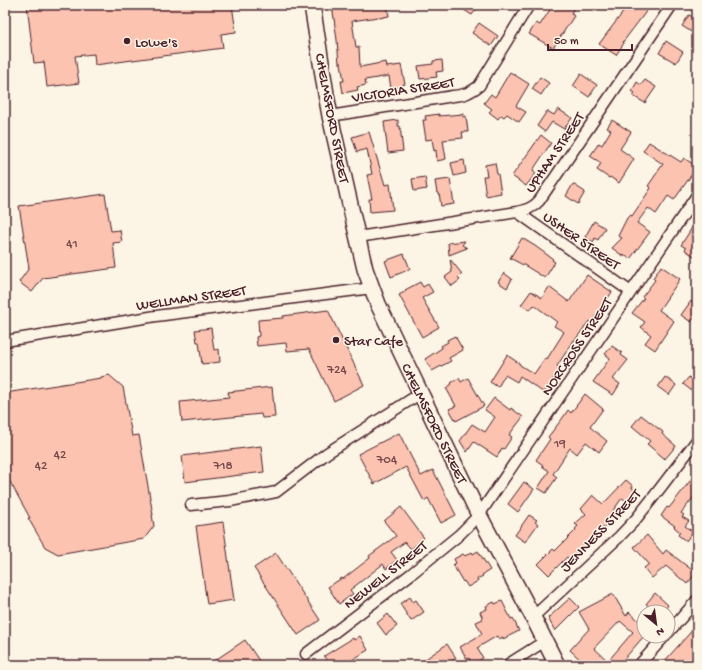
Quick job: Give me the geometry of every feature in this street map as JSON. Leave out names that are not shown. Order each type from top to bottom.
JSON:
[{"type":"main road","name":"CHELMSFORD STREET","points":[[312,5],[330,116],[358,237],[372,288],[378,304],[479,514],[557,665]]},
{"type":"street","name":"VICTORIA STREET","points":[[330,116],[464,95],[472,92],[479,86],[529,5]]},
{"type":"street","name":"UPHAM STREET","points":[[358,237],[517,212],[531,208],[539,201],[672,5]]},
{"type":"street","name":"NORCROSS STREET","points":[[479,514],[697,195]]},
{"type":"street","name":"USHER STREET","points":[[517,212],[631,292]]},
{"type":"street","name":"WELLMAN STREET","points":[[10,340],[162,315],[372,288]]},
{"type":"street","points":[[191,505],[230,501],[276,492],[327,453],[421,393]]},
{"type":"street","name":"JENNESS STREET","points":[[533,617],[636,519],[697,440]]},
{"type":"street","name":"NEWELL STREET","points":[[306,654],[411,574],[459,535],[479,514]]},
{"type":"street","points":[[676,624],[697,600]]},
{"type":"street","points":[[507,665],[545,641]]},
{"type":"street","points":[[639,665],[658,644]]},
{"type":"building","name":"Lowe's","points":[[27,5],[232,5],[236,32],[221,34],[223,48],[95,65],[94,54],[75,56],[79,83],[47,87],[44,62],[34,63]]},
{"type":"building","points":[[332,5],[387,5],[389,16],[352,21],[356,47],[359,47],[360,67],[386,62],[387,67],[401,65],[405,84],[402,85],[403,87],[391,89],[389,76],[365,80],[366,85],[357,87],[358,90],[343,93],[341,81],[344,81],[341,63],[339,63]]},
{"type":"building","points":[[456,5],[479,5],[472,15]]},
{"type":"building","points":[[553,5],[576,5],[571,13],[574,16],[553,48],[529,34],[536,23],[540,25]]},
{"type":"building","points":[[614,5],[651,5],[623,42],[624,43],[616,55],[599,44],[624,11]]},
{"type":"building","points":[[689,15],[697,19],[697,28],[693,33],[682,26]]},
{"type":"building","points":[[479,23],[498,36],[491,46],[472,33]]},
{"type":"building","points":[[666,41],[683,52],[676,63],[659,53]]},
{"type":"building","points":[[442,60],[443,71],[436,72],[437,77],[420,79],[418,66],[433,64],[433,61]]},
{"type":"building","points":[[510,72],[529,84],[516,106],[526,112],[519,122],[507,114],[504,117],[501,115],[498,119],[489,112],[492,109],[484,103],[491,94],[495,97]]},
{"type":"building","points":[[581,74],[597,85],[589,97],[573,86]]},
{"type":"building","points":[[540,77],[549,83],[541,95],[532,89]]},
{"type":"building","points":[[645,80],[656,87],[645,103],[633,96],[635,93],[632,91],[637,82],[641,85]]},
{"type":"building","points":[[558,109],[572,118],[564,129],[552,122],[545,132],[537,126],[547,111],[554,115]]},
{"type":"building","points":[[439,114],[439,116],[463,114],[463,117],[466,116],[468,132],[462,132],[463,138],[443,140],[446,159],[437,161],[436,150],[434,151],[432,139],[426,140],[423,120],[426,120],[425,116]]},
{"type":"building","points":[[398,120],[403,151],[388,153],[384,122]]},
{"type":"building","points":[[612,120],[631,132],[620,149],[634,159],[619,183],[597,170],[601,163],[590,156],[599,143],[602,145],[611,130],[607,128]]},
{"type":"building","points":[[369,132],[385,185],[390,184],[393,210],[370,212],[369,199],[372,199],[367,175],[372,174],[367,149],[357,152],[352,137]]},
{"type":"building","points":[[541,135],[551,143],[533,170],[536,173],[526,186],[512,176]]},
{"type":"building","points":[[649,142],[681,162],[684,158],[697,167],[674,200],[668,196],[656,214],[648,208],[637,223],[650,232],[630,259],[612,248],[622,238],[618,236],[627,218],[630,215],[632,216],[651,188],[648,186],[663,164],[643,151]]},
{"type":"building","points":[[464,160],[466,173],[454,176],[451,163]]},
{"type":"building","points":[[495,163],[501,193],[486,196],[483,176],[487,176],[485,165]]},
{"type":"building","points":[[425,177],[427,189],[414,191],[412,179]]},
{"type":"building","points":[[450,179],[454,204],[441,206],[435,181]]},
{"type":"building","points":[[573,184],[585,192],[578,204],[566,196]]},
{"type":"building","points":[[105,194],[111,231],[120,230],[122,242],[113,243],[116,268],[43,278],[32,292],[19,282],[29,268],[19,206]]},
{"type":"building","points":[[697,220],[697,258],[685,250],[686,248],[681,245]]},
{"type":"building","points":[[594,221],[605,228],[598,240],[595,238],[593,242],[585,237]]},
{"type":"building","points":[[522,238],[553,259],[552,260],[555,262],[545,278],[510,258]]},
{"type":"building","points":[[465,241],[462,245],[467,248],[449,255],[448,243]]},
{"type":"building","points":[[404,254],[410,269],[391,277],[385,261]]},
{"type":"building","points":[[450,259],[462,274],[458,278],[460,280],[452,286],[445,277],[452,272]]},
{"type":"building","points":[[661,266],[680,279],[659,310],[674,321],[655,350],[645,343],[651,335],[641,327],[645,322],[632,313],[644,298],[642,297],[655,280],[653,278]]},
{"type":"building","points":[[504,273],[512,279],[507,288],[498,282]]},
{"type":"building","points":[[587,275],[612,292],[591,323],[589,321],[574,340],[557,366],[560,369],[544,393],[520,376],[517,382],[505,375],[498,387],[490,382],[507,355],[534,374],[545,358],[547,359],[564,332],[554,326],[557,322],[534,305],[530,310],[521,305],[531,291],[542,298],[549,287],[569,302]]},
{"type":"building","points":[[420,282],[423,287],[428,284],[433,292],[422,298],[439,327],[422,337],[399,295]]},
{"type":"building","points":[[691,301],[697,305],[697,314],[691,322],[681,315]]},
{"type":"building","points":[[328,310],[364,385],[334,401],[309,349],[287,351],[286,343],[257,346],[256,337],[259,336],[258,320],[283,318],[283,316]]},
{"type":"building","points":[[211,328],[214,350],[219,349],[220,362],[202,364],[199,342],[197,342],[195,330]]},
{"type":"building","points":[[455,336],[463,350],[449,358],[451,361],[432,371],[425,359],[442,348],[441,346],[448,342],[447,340]]},
{"type":"building","points":[[612,346],[622,353],[621,355],[628,360],[613,379],[620,384],[613,395],[593,382],[610,358],[605,354]]},
{"type":"building","points":[[109,375],[123,387],[132,436],[139,435],[154,526],[144,539],[58,554],[45,547],[28,518],[30,518],[5,470],[5,393],[101,378]]},
{"type":"building","points":[[665,377],[676,385],[669,395],[658,387]]},
{"type":"building","points":[[689,377],[697,383],[697,395],[683,384]]},
{"type":"building","points":[[459,378],[461,382],[468,378],[484,406],[456,421],[449,409],[456,406],[446,388]]},
{"type":"building","points":[[272,387],[275,417],[262,418],[261,414],[182,422],[180,402],[229,397],[228,392]]},
{"type":"building","points":[[585,394],[603,409],[590,427],[607,441],[599,452],[586,442],[577,454],[570,448],[553,474],[557,477],[546,493],[538,488],[549,471],[536,460],[550,439],[548,437],[568,410],[571,413]]},
{"type":"building","points":[[494,398],[510,410],[511,408],[523,417],[509,435],[512,437],[504,449],[502,448],[497,457],[474,442],[467,452],[460,441],[472,424],[485,432],[495,417],[485,410]]},
{"type":"building","points":[[641,415],[663,432],[662,434],[676,446],[665,459],[647,444],[650,441],[632,426]]},
{"type":"building","points":[[399,433],[421,476],[433,470],[456,515],[441,523],[428,498],[424,501],[406,467],[374,484],[358,454]]},
{"type":"building","points":[[261,446],[264,472],[185,482],[182,456]]},
{"type":"building","points":[[697,472],[697,493],[681,513],[684,515],[682,517],[689,521],[685,526],[693,532],[686,541],[678,535],[680,532],[674,527],[675,526],[661,516]]},
{"type":"building","points":[[626,480],[638,493],[629,503],[622,498],[612,512],[616,516],[606,527],[605,526],[569,559],[567,557],[549,575],[538,564],[553,549],[555,551],[576,530],[575,529],[578,526],[575,524],[586,514],[581,509],[593,495],[603,504]]},
{"type":"building","points":[[524,482],[534,489],[518,512],[508,504]]},
{"type":"building","points":[[401,507],[424,538],[411,549],[405,542],[391,552],[397,560],[386,569],[383,564],[350,590],[353,594],[339,604],[328,587],[342,578],[343,579],[370,558],[369,556],[396,536],[384,521]]},
{"type":"building","points":[[529,515],[537,520],[535,522],[538,524],[525,542],[515,535]]},
{"type":"building","points":[[223,522],[234,600],[207,604],[196,526]]},
{"type":"building","points":[[647,535],[663,554],[666,550],[696,573],[687,584],[666,566],[652,578],[644,568],[649,564],[634,547]]},
{"type":"building","points":[[478,551],[490,570],[477,579],[478,581],[468,587],[464,581],[463,582],[453,565],[456,563],[454,559],[463,554],[465,556],[472,552],[473,554]]},
{"type":"building","points":[[276,553],[320,620],[298,635],[254,568]]},
{"type":"building","points":[[655,593],[667,604],[646,604]]},
{"type":"building","points":[[613,594],[626,616],[629,612],[636,618],[637,644],[619,665],[586,665],[570,650],[589,629],[579,612]],"holes":[[[620,621],[633,632],[608,661],[594,648]]]},
{"type":"building","points":[[410,597],[413,602],[416,600],[424,612],[411,621],[400,604]]},
{"type":"building","points":[[570,598],[579,607],[555,631],[548,618]]},
{"type":"building","points":[[502,601],[519,631],[503,639],[503,637],[499,639],[497,636],[477,648],[483,658],[473,664],[469,658],[467,659],[460,647],[482,634],[476,622],[483,619],[480,612],[487,609],[486,606],[494,602],[495,604]]},
{"type":"building","points":[[388,614],[397,626],[386,635],[377,623]]},
{"type":"building","points":[[697,625],[697,665],[661,665],[680,644]]},
{"type":"building","points":[[360,636],[368,650],[349,662],[351,665],[330,665],[324,656],[353,638],[354,640]]},
{"type":"building","points":[[245,640],[260,662],[254,665],[208,665]]},
{"type":"building","points":[[447,644],[456,658],[445,665],[417,665]]},
{"type":"place","name":"Lowe's","points":[[127,41]]},
{"type":"place","name":"Star Cafe","points":[[336,340]]}]
